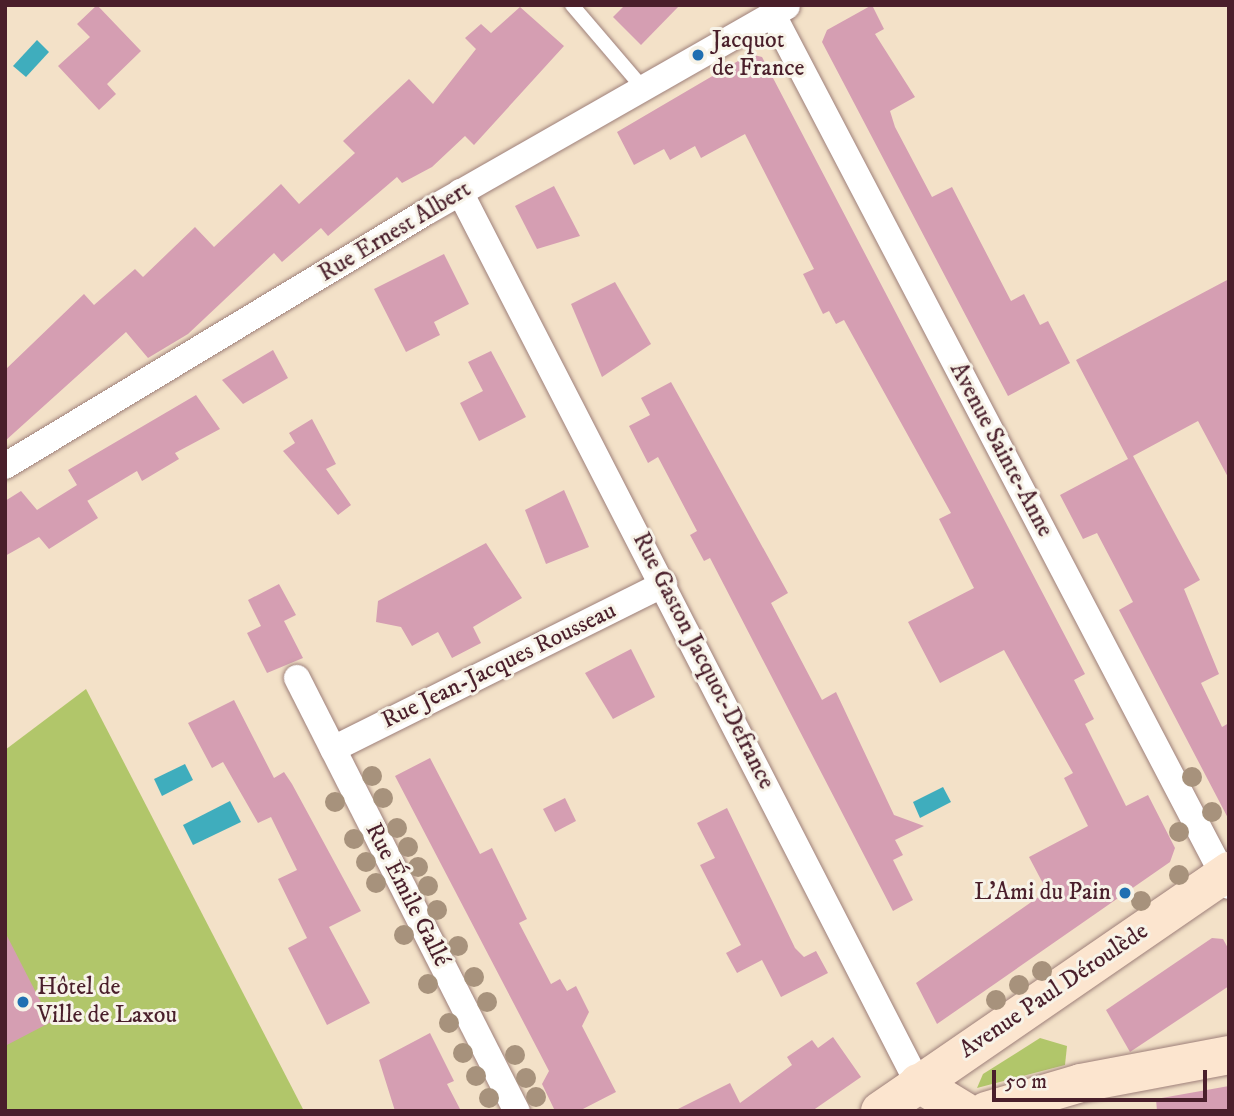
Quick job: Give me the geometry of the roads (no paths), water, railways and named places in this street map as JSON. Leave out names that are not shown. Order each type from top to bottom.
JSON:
[{"type":"main road","name":"Avenue Paul Déroulède","points":[[880,1111],[1227,877]]},
{"type":"main road","points":[[986,1111],[1081,1083],[1229,1055]]},
{"type":"main road","points":[[918,1083],[964,1111]]},
{"type":"street","name":"Rue Ernest Albert","points":[[5,466],[460,192],[780,10]]},
{"type":"street","name":"Avenue Sainte-Anne","points":[[780,10],[1227,877]]},
{"type":"street","name":"Rue Gaston Jacquot-Defrance","points":[[460,192],[664,584],[918,1083]]},
{"type":"street","name":"Rue Jean-Jacques Rousseau","points":[[333,749],[664,584]]},
{"type":"street","name":"Rue Émile Gallé","points":[[298,678],[517,1111]]},
{"type":"lane","points":[[572,5],[642,87]]},
{"type":"water","points":[[37,40],[49,52],[26,77],[13,66]]},
{"type":"water","points":[[185,764],[193,780],[162,796],[154,779]]},
{"type":"water","points":[[943,787],[951,802],[920,818],[913,802]]},
{"type":"water","points":[[230,801],[241,822],[193,845],[183,825]]},
{"type":"place","name":"Jacquot de France","points":[[698,55]]},
{"type":"place","name":"L'Ami du Pain","points":[[1125,893]]},
{"type":"place","name":"Hôtel de Ville de Laxou","points":[[23,1002]]}]
